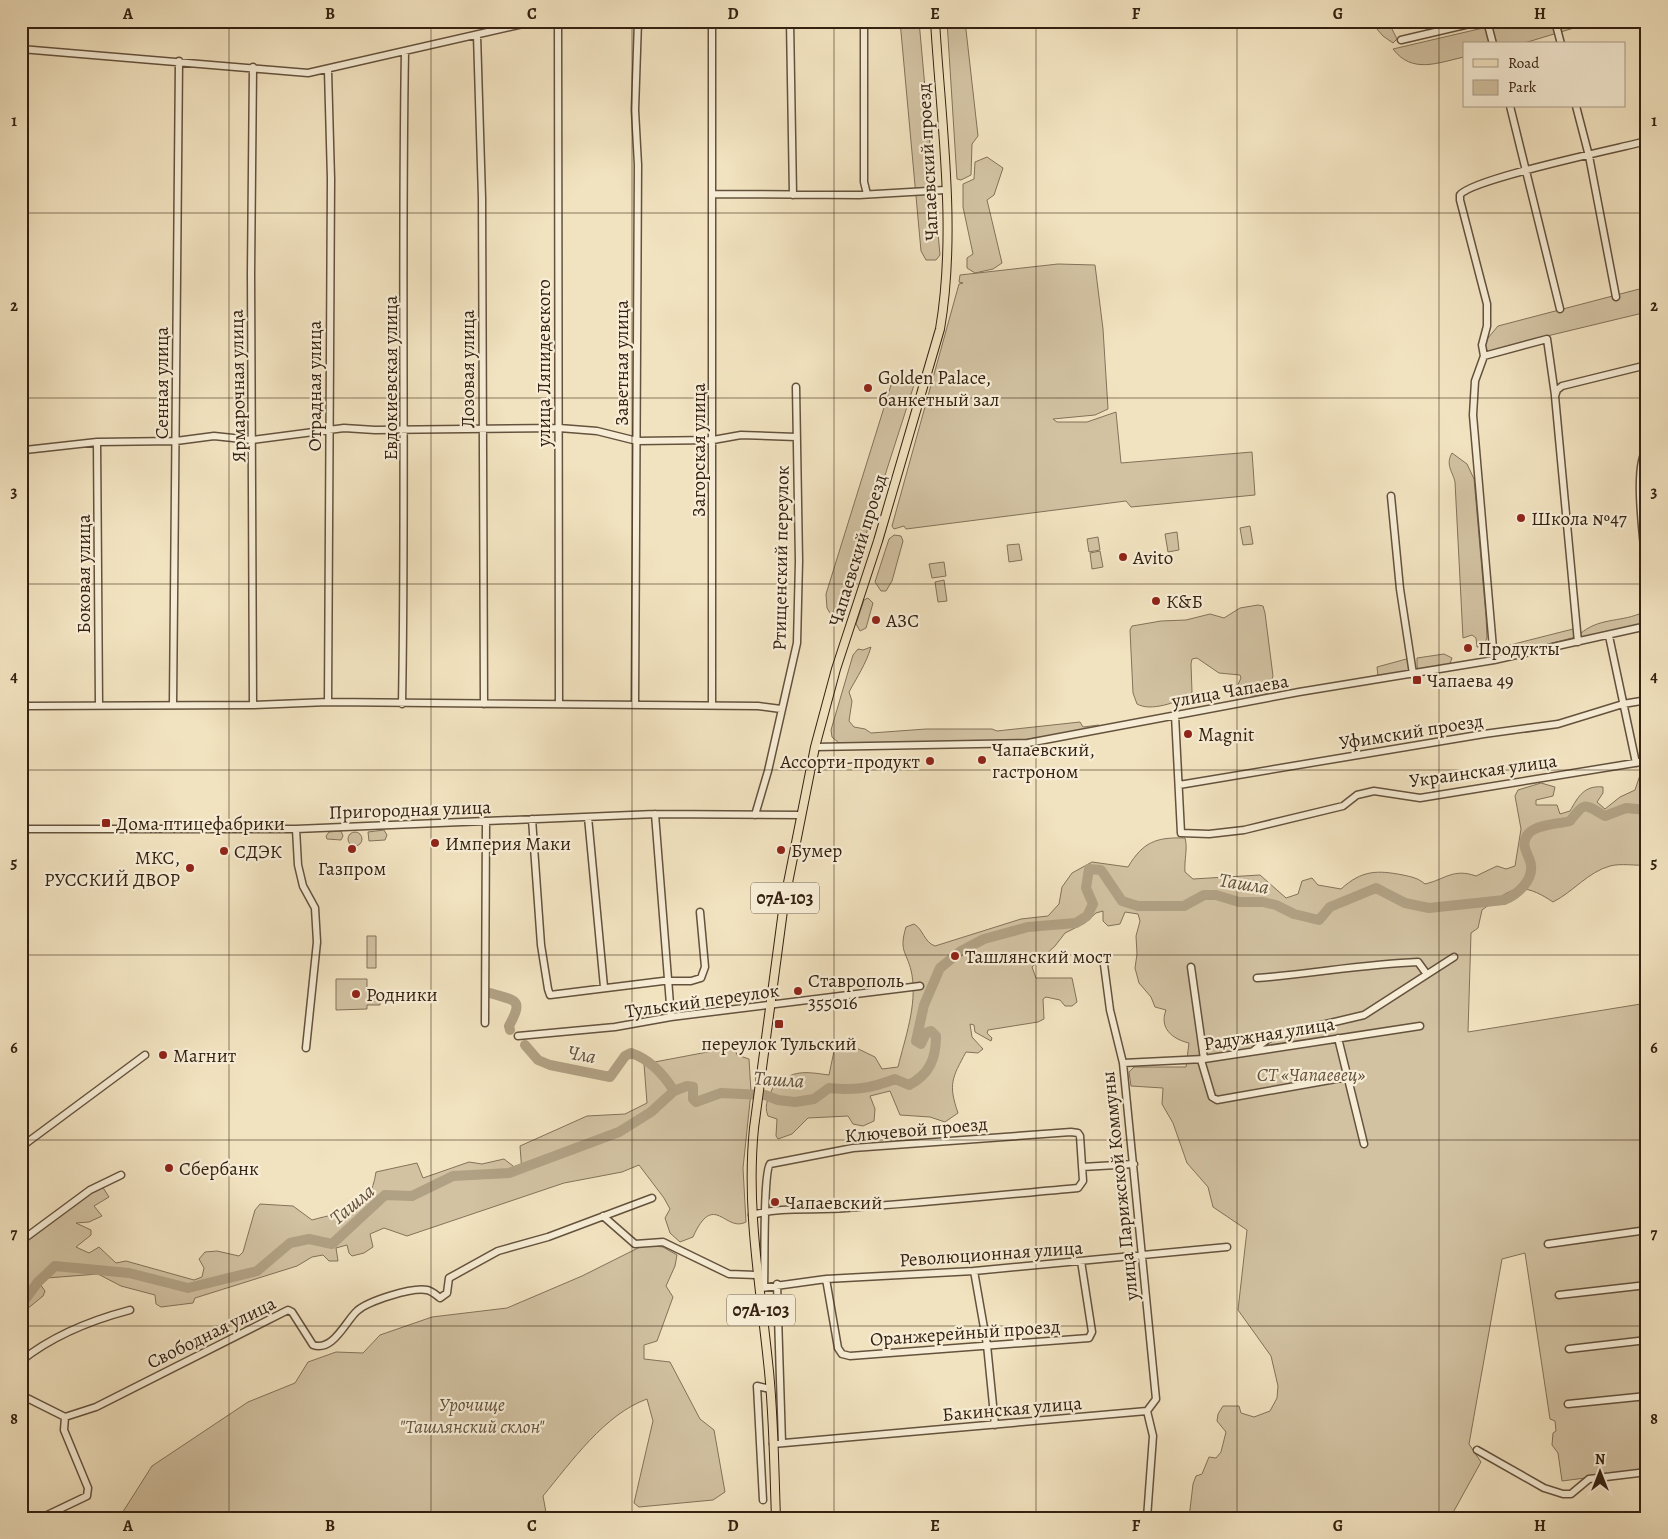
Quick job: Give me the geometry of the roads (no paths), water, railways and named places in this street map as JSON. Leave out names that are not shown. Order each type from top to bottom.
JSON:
[{"type":"main road","name":"Чапаевский проезд","points":[[752,1215],[751,1156],[784,902],[800,816],[815,747],[836,670],[878,541],[940,329],[948,274],[946,190],[935,21]]},
{"type":"main road","name":"07А-103","points":[[752,1215],[756,1275],[761,1288],[770,1389],[776,1518]]},
{"type":"street","points":[[21,49],[308,73],[328,70],[536,21]]},
{"type":"street","name":"улица Ляпидевского","points":[[558,21],[559,704]]},
{"type":"street","name":"Заветная улица","points":[[635,705],[638,165],[635,110],[638,21]]},
{"type":"street","name":"Загорская улица","points":[[712,21],[712,705]]},
{"type":"street","points":[[790,21],[793,195]]},
{"type":"street","points":[[864,21],[864,182],[867,194]]},
{"type":"street","points":[[1401,40],[1482,21]]},
{"type":"street","points":[[1487,21],[1493,42]]},
{"type":"street","points":[[1555,21],[1560,42]]},
{"type":"street","name":"Лозовая улица","points":[[477,35],[482,198],[484,704]]},
{"type":"street","name":"Евдокиевская улица","points":[[402,704],[405,527],[404,52]]},
{"type":"street","name":"Сенная улица","points":[[173,705],[179,61]]},
{"type":"street","name":"Ярмарочная улица","points":[[253,67],[253,705]]},
{"type":"street","name":"Отрадная улица","points":[[328,70],[331,180],[328,702]]},
{"type":"street","points":[[1511,108],[1560,309]]},
{"type":"street","points":[[1577,108],[1589,156],[1616,296]]},
{"type":"street","points":[[1494,660],[1473,415],[1475,381],[1484,356],[1482,345],[1487,326],[1487,304],[1460,195],[1470,187],[1527,170],[1647,141]]},
{"type":"street","points":[[712,194],[867,194],[946,190]]},
{"type":"street","points":[[1484,356],[1547,339],[1555,396],[1578,642]]},
{"type":"street","points":[[1555,396],[1556,390],[1562,386],[1647,364]]},
{"type":"street","name":"Ртищенский переулок","points":[[755,815],[768,772],[797,643],[799,562],[796,387]]},
{"type":"street","points":[[26,706],[24,701],[22,553],[22,458],[25,450],[97,442],[176,441],[214,436],[252,440],[354,427],[404,430],[558,428],[597,431],[636,441],[713,440],[741,435],[796,437]]},
{"type":"street","name":"Боковая улица","points":[[97,442],[99,706]]},
{"type":"street","points":[[1647,450],[1641,457],[1639,481],[1647,575]]},
{"type":"street","points":[[1391,496],[1400,589],[1414,674]]},
{"type":"street","name":"улица Чапаева","points":[[815,747],[1028,743],[1175,714],[1494,660],[1647,626]]},
{"type":"street","points":[[1608,636],[1636,763]]},
{"type":"street","name":"Уфимский проезд","points":[[1179,785],[1484,734],[1558,724],[1623,704],[1647,700]]},
{"type":"street","points":[[26,706],[253,705],[328,702],[712,705],[758,706],[781,709]]},
{"type":"street","points":[[21,714],[26,706]]},
{"type":"street","points":[[1175,714],[1179,785]]},
{"type":"street","name":"Украинская улица","points":[[1179,785],[1181,833],[1209,834],[1244,830],[1343,806],[1357,795],[1374,791],[1420,798],[1647,761]]},
{"type":"street","points":[[655,814],[671,1017]]},
{"type":"street","name":"Пригородная улица","points":[[21,829],[296,829],[655,814],[800,816]]},
{"type":"street","points":[[588,816],[604,987]]},
{"type":"street","points":[[532,819],[541,944],[550,994],[667,981],[691,981],[701,978],[704,973],[700,912]]},
{"type":"street","points":[[485,1023],[486,821]]},
{"type":"street","points":[[296,829],[298,865],[303,886],[315,908],[317,942],[306,1048]]},
{"type":"street","name":"улица Парижской Коммуны","points":[[1103,957],[1110,1010],[1123,1063],[1134,1164],[1156,1400],[1147,1411]]},
{"type":"street","points":[[1252,1052],[1268,1039],[1279,1035],[1364,1015],[1395,996],[1426,973],[1454,957]]},
{"type":"street","points":[[1257,978],[1312,974],[1374,963],[1418,962],[1426,973]]},
{"type":"street","points":[[1191,967],[1202,1059],[1212,1097],[1217,1100],[1348,1077]]},
{"type":"street","name":"Тульский переулок","points":[[518,1036],[615,1027],[671,1017],[920,986]]},
{"type":"street","name":"Радужная улица","points":[[1123,1063],[1202,1059],[1420,1026]]},
{"type":"street","points":[[1338,1038],[1364,1144]]},
{"type":"street","points":[[21,1147],[145,1055]]},
{"type":"street","name":"Ключевой проезд","points":[[752,1215],[766,1211],[844,1208],[1078,1188],[1083,1184],[1080,1136],[1075,1132],[853,1148],[770,1164],[767,1170],[766,1211],[761,1288]]},
{"type":"street","points":[[1082,1167],[1134,1164]]},
{"type":"street","points":[[21,1240],[90,1190],[121,1175]]},
{"type":"street","name":"Свободная улица","points":[[65,1417],[96,1406],[288,1310],[292,1312],[313,1345],[320,1346],[336,1338],[357,1311],[370,1303],[414,1289],[429,1290],[440,1298],[447,1292],[449,1278],[498,1250],[548,1237],[652,1198]]},
{"type":"street","points":[[603,1216],[635,1244],[663,1242],[728,1274],[756,1275]]},
{"type":"street","points":[[1548,1244],[1647,1230]]},
{"type":"street","name":"Революционная улица","points":[[761,1288],[777,1284],[974,1271],[1227,1247]]},
{"type":"street","name":"Оранжерейный проезд","points":[[826,1280],[838,1348],[842,1354],[850,1356],[1089,1338],[1092,1332],[1081,1262]]},
{"type":"street","points":[[974,1271],[987,1345],[995,1425]]},
{"type":"street","points":[[777,1284],[782,1443]]},
{"type":"street","points":[[1559,1295],[1647,1285]]},
{"type":"street","points":[[21,1361],[34,1350],[97,1319],[130,1310]]},
{"type":"street","points":[[1569,1349],[1647,1340]]},
{"type":"street","points":[[762,1500],[757,1386],[770,1389]]},
{"type":"street","points":[[21,1395],[65,1417],[64,1430],[88,1488],[87,1496],[41,1518]]},
{"type":"street","points":[[1568,1404],[1647,1396]]},
{"type":"street","points":[[1147,1411],[1153,1436],[1147,1518]]},
{"type":"street","name":"Бакинская улица","points":[[773,1444],[1147,1411]]},
{"type":"street","points":[[1477,1450],[1544,1488],[1563,1494],[1571,1494],[1589,1479],[1647,1472]]},
{"type":"waterway","name":"Ташла","points":[[21,1305],[38,1282],[55,1266],[129,1273],[188,1288],[257,1271],[290,1243],[309,1239],[332,1244],[385,1195],[412,1196],[453,1176],[509,1173],[619,1132],[651,1112],[674,1091],[687,1086],[693,1087],[693,1099],[696,1102],[721,1093],[765,1095],[778,1100],[795,1102],[814,1099],[829,1088],[862,1088],[895,1079],[909,1085],[927,1070],[935,1051],[936,1036],[931,1031],[926,1033],[921,1044],[916,1041],[924,1005],[940,968],[961,951],[984,939],[1028,927],[1076,923],[1087,916],[1093,904],[1086,888],[1089,869],[1101,870],[1122,901],[1138,906],[1184,906],[1204,895],[1216,895],[1239,902],[1263,902],[1276,905],[1294,914],[1319,920],[1330,907],[1376,888],[1405,903],[1429,908],[1504,900],[1514,895],[1527,882],[1531,865],[1525,842],[1526,837],[1533,830],[1543,826],[1570,821],[1585,806],[1605,816],[1626,808],[1647,810]]},
{"type":"waterway","name":"Чла","points":[[490,993],[515,1002],[516,1010],[509,1026],[510,1030]]},
{"type":"waterway","name":"Чла","points":[[525,1045],[538,1060],[550,1065],[610,1077],[625,1056],[631,1053],[644,1059],[656,1068],[674,1091]]},
{"type":"place","name":"Golden Palace, банкетный зал","points":[[868,388]]},
{"type":"place","name":"Школа №47","points":[[1521,518]]},
{"type":"place","name":"Avito","points":[[1123,557]]},
{"type":"place","name":"К&Б","points":[[1156,601]]},
{"type":"place","name":"АЗС","points":[[876,620]]},
{"type":"place","name":"Продукты","points":[[1468,648]]},
{"type":"place","name":"Чапаева 49","points":[[1417,680]]},
{"type":"place","name":"Magnit","points":[[1188,734]]},
{"type":"place","name":"Чапаевский, гастроном","points":[[982,760]]},
{"type":"place","name":"Ассорти-продукт","points":[[930,761]]},
{"type":"place","name":"Дома птицефабрики","points":[[106,823]]},
{"type":"place","name":"Империя Маки","points":[[435,843]]},
{"type":"place","name":"Газпром","points":[[352,849]]},
{"type":"place","name":"Бумер","points":[[781,850]]},
{"type":"place","name":"СДЭК","points":[[224,851]]},
{"type":"place","name":"МКС, РУССКИЙ ДВОР","points":[[190,868]]},
{"type":"place","name":"Ташлянский мост","points":[[955,956]]},
{"type":"place","name":"Ставрополь 355016","points":[[798,991]]},
{"type":"place","name":"Родники","points":[[356,994]]},
{"type":"place","name":"переулок Тульский","points":[[779,1024]]},
{"type":"place","name":"Магнит","points":[[163,1055]]},
{"type":"place","name":"Сбербанк","points":[[169,1168]]},
{"type":"place","name":"Чапаевский","points":[[775,1202]]},
{"type":"park label","name":"СТ «Чапаевец»","points":[[1311,1074]]},
{"type":"park label","name":"Урочище \"Ташлянский склон\"","points":[[472,1415]]}]
